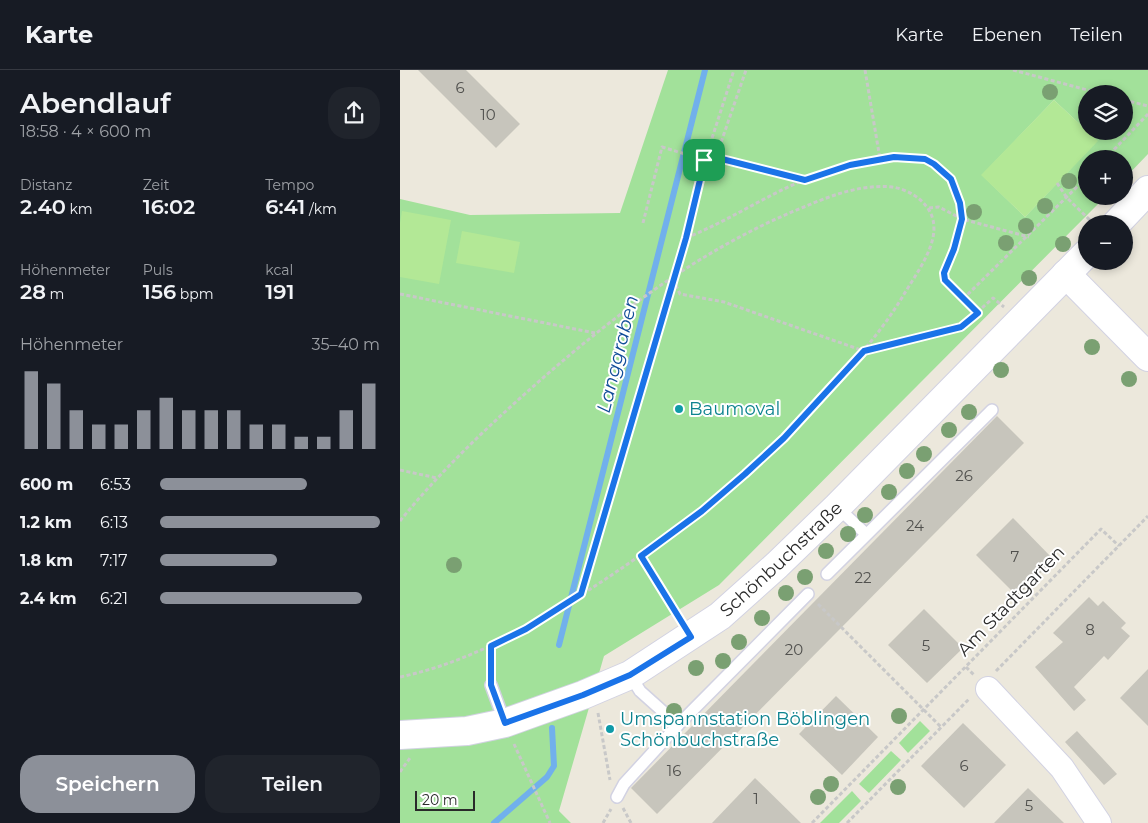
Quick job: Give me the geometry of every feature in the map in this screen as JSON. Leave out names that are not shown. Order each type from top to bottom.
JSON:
[{"type":"street","points":[[1124,215],[1148,190]]},
{"type":"street","name":"Schönbuchstraße","points":[[400,735],[467,731],[505,723],[591,692],[630,675],[691,637],[720,616],[770,572],[837,507],[1078,262]]},
{"type":"street","points":[[1066,274],[1148,357]]},
{"type":"street","points":[[983,688],[1062,768],[1097,822]]},
{"type":"lane","points":[[827,574],[992,410]]},
{"type":"lane","points":[[837,507],[866,534]]},
{"type":"lane","points":[[616,797],[624,784],[678,725],[808,594]]},
{"type":"lane","points":[[630,675],[640,691],[678,725]]},
{"type":"lane","points":[[491,685],[505,723]]},
{"type":"path","points":[[581,594],[686,238],[704,160],[734,70]]},
{"type":"path","points":[[716,157],[746,70]]},
{"type":"path","points":[[865,70],[880,159]]},
{"type":"path","points":[[1013,70],[1078,88]]},
{"type":"path","points":[[1133,102],[1148,106]]},
{"type":"path","points":[[1114,150],[1148,114]]},
{"type":"path","points":[[643,223],[662,147],[704,160]]},
{"type":"path","points":[[706,155],[805,180]]},
{"type":"path","points":[[673,279],[680,294],[724,302],[864,351],[961,327],[978,313],[949,286],[944,273],[954,249],[962,219],[960,203],[951,179],[934,164],[912,157],[880,159],[850,165],[805,180],[686,238]]},
{"type":"path","points":[[1057,183],[1067,198],[1085,215]]},
{"type":"path","points":[[400,521],[438,478],[496,420],[595,333],[717,249],[783,215],[826,198],[859,188],[882,186],[899,188],[914,196],[929,208],[934,221],[934,235],[927,254],[896,308],[864,351],[784,438],[745,474],[702,511],[641,556],[556,611],[491,646],[442,665],[400,677]]},
{"type":"path","points":[[963,299],[1078,186]]},
{"type":"path","points":[[929,208],[939,207],[954,213],[962,219],[1028,237]]},
{"type":"path","points":[[400,294],[595,333]]},
{"type":"path","points":[[400,470],[438,478]]},
{"type":"path","points":[[847,823],[941,727],[983,688],[1148,516]]},
{"type":"path","name":"Am Stadtgarten","points":[[812,823],[1101,529],[1119,546]]},
{"type":"path","points":[[641,556],[691,637]]},
{"type":"path","points":[[808,594],[941,727]]},
{"type":"path","points":[[491,646],[491,685]]},
{"type":"path","points":[[591,692],[599,716],[607,774],[616,797]]},
{"type":"path","points":[[505,723],[540,805],[550,823]]},
{"type":"green space","points":[[668,70],[1148,70],[1148,154],[1133,170],[1133,150],[1088,150],[1096,140],[1133,140],[1133,85],[1078,85],[1078,122],[1054,100],[982,175],[1025,217],[1078,161],[1078,205],[1097,205],[1087,215],[1078,215],[1078,224],[719,585],[604,656],[559,811],[571,823],[400,823],[400,199],[470,215],[620,213]]},
{"type":"green space","points":[[1054,100],[1078,122],[1078,140],[1098,141],[1089,150],[1078,150],[1078,162],[1025,217],[981,175]]},
{"type":"green space","points":[[402,211],[451,220],[439,284],[400,277],[400,223]]},
{"type":"green space","points":[[462,231],[520,242],[514,273],[456,263]]},
{"type":"green space","points":[[920,721],[930,731],[908,753],[899,743]]},
{"type":"green space","points":[[891,751],[901,760],[869,793],[859,784]]},
{"type":"green space","points":[[852,791],[861,801],[839,823],[820,823]]},
{"type":"building","points":[[418,70],[466,70],[520,124],[496,148]]},
{"type":"building","points":[[997,416],[1024,443],[657,814],[631,788]]},
{"type":"building","points":[[1013,518],[1054,560],[1017,596],[976,555]]},
{"type":"building","points":[[1089,597],[1098,606],[1103,601],[1126,623],[1121,628],[1130,636],[1108,660],[1104,656],[1074,687],[1086,700],[1074,711],[1035,667],[1063,642],[1053,633]]},
{"type":"building","points":[[924,609],[963,648],[927,683],[888,645]]},
{"type":"building","points":[[1148,669],[1148,726],[1120,698]]},
{"type":"building","points":[[836,696],[878,737],[842,775],[799,734]]},
{"type":"building","points":[[963,723],[1006,765],[964,808],[921,766]]},
{"type":"building","points":[[1077,731],[1117,774],[1104,785],[1065,742]]},
{"type":"building","points":[[755,778],[801,823],[712,823]]},
{"type":"building","points":[[1028,788],[1064,823],[994,823]]},
{"type":"waterway","name":"Langgraben","points":[[559,645],[705,70]]},
{"type":"waterway","name":"Langgraben","points":[[494,823],[547,777],[554,766],[552,728]]},
{"type":"place","name":"Baumoval","points":[[679,409]]},
{"type":"place","name":"Umspannstation Böblingen Schönbuchstraße","points":[[610,729]]},
{"type":"route","points":[[706,155],[805,180],[850,165],[894,157],[925,159],[934,164],[951,179],[960,203],[962,219],[954,249],[944,273],[945,280],[978,313],[961,327],[864,351],[784,438],[745,474],[702,511],[641,556],[691,637],[630,675],[583,695],[505,723],[491,685],[491,646],[526,629],[581,594],[686,238],[704,160],[706,155]]}]
